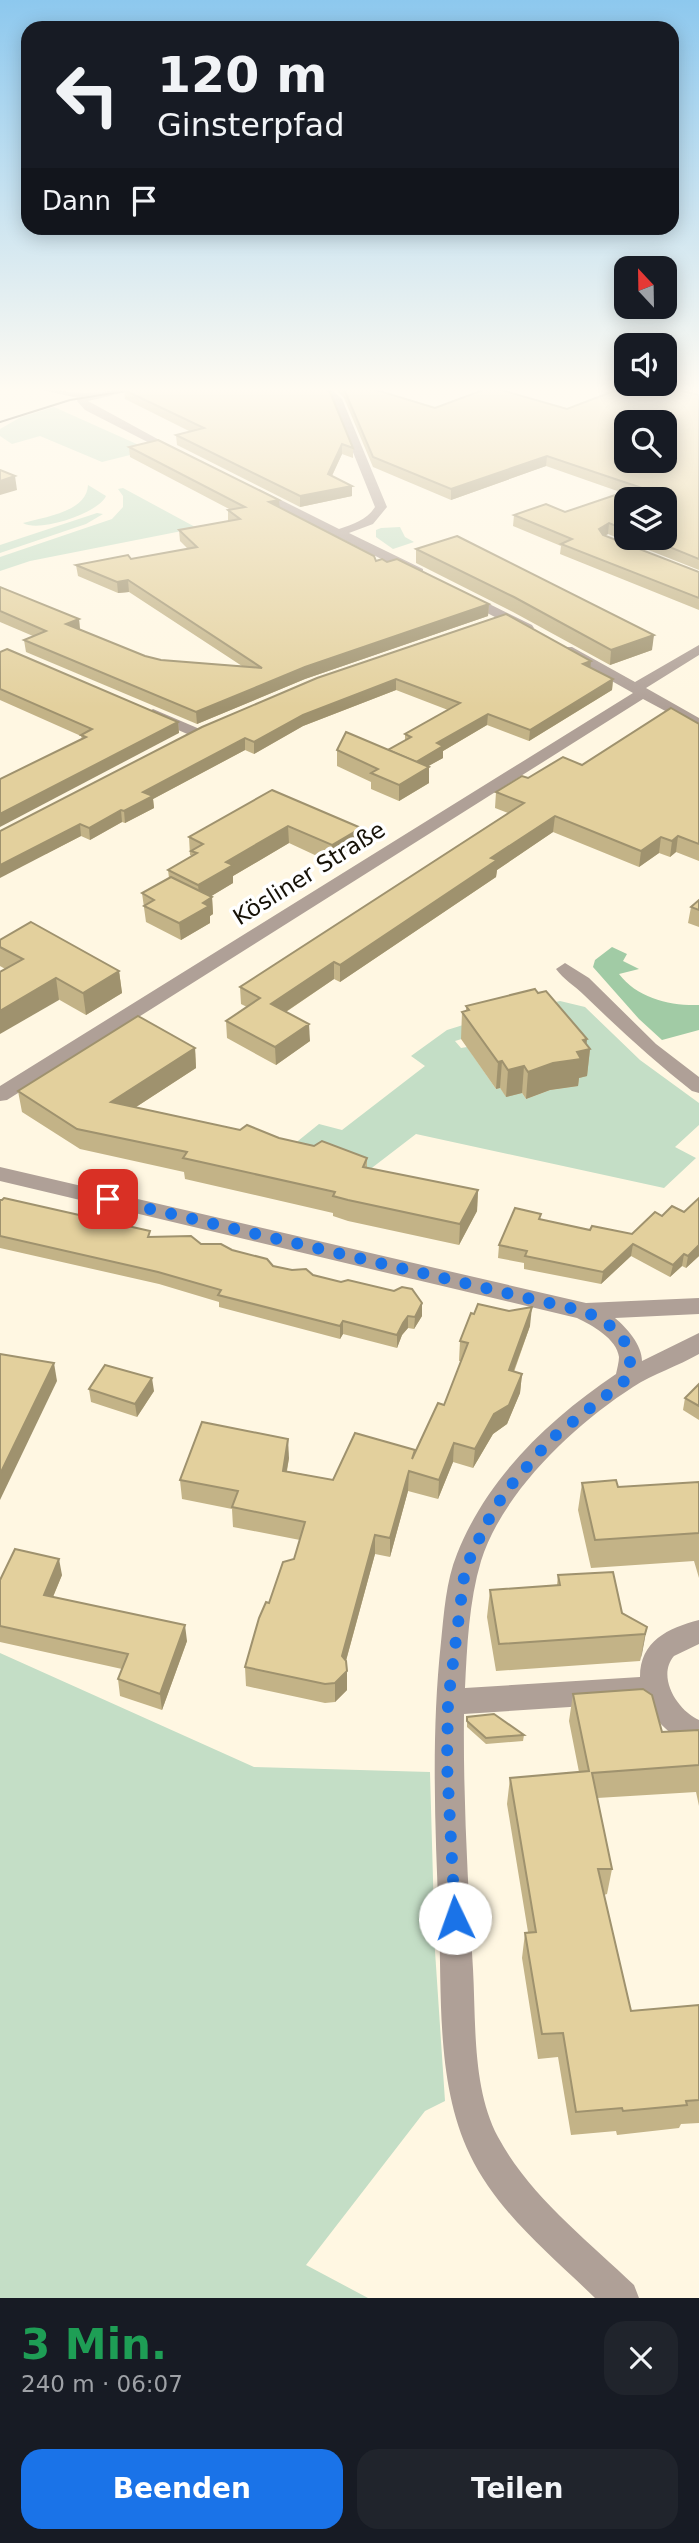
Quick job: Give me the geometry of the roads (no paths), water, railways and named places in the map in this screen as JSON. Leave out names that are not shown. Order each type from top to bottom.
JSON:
[{"type":"street","points":[[258,493],[427,577]]},
{"type":"street","points":[[338,533],[366,523],[379,513],[381,508],[375,493]]},
{"type":"street","points":[[450,589],[507,617],[699,724]]},
{"type":"street","points":[[481,626],[507,617]]},
{"type":"street","name":"Kösliner Straße","points":[[0,1095],[640,690],[699,649]]},
{"type":"street","points":[[136,706],[197,733]]},
{"type":"street","points":[[565,969],[582,982],[649,1048],[699,1087]]},
{"type":"street","points":[[0,1174],[583,1311],[611,1324],[619,1334],[631,1356],[627,1379]]},
{"type":"street","points":[[583,1311],[699,1306]]},
{"type":"street","points":[[621,2298],[529,2205],[496,2167],[483,2145],[475,2122],[468,2096],[460,2021],[447,1764],[448,1702],[465,1569],[486,1524],[505,1492],[551,1439],[627,1379],[699,1342]]},
{"type":"street","points":[[699,1632],[675,1639],[661,1651],[655,1665],[656,1689],[664,1709],[679,1725],[699,1734]]},
{"type":"street","points":[[448,1702],[656,1689]]}]
